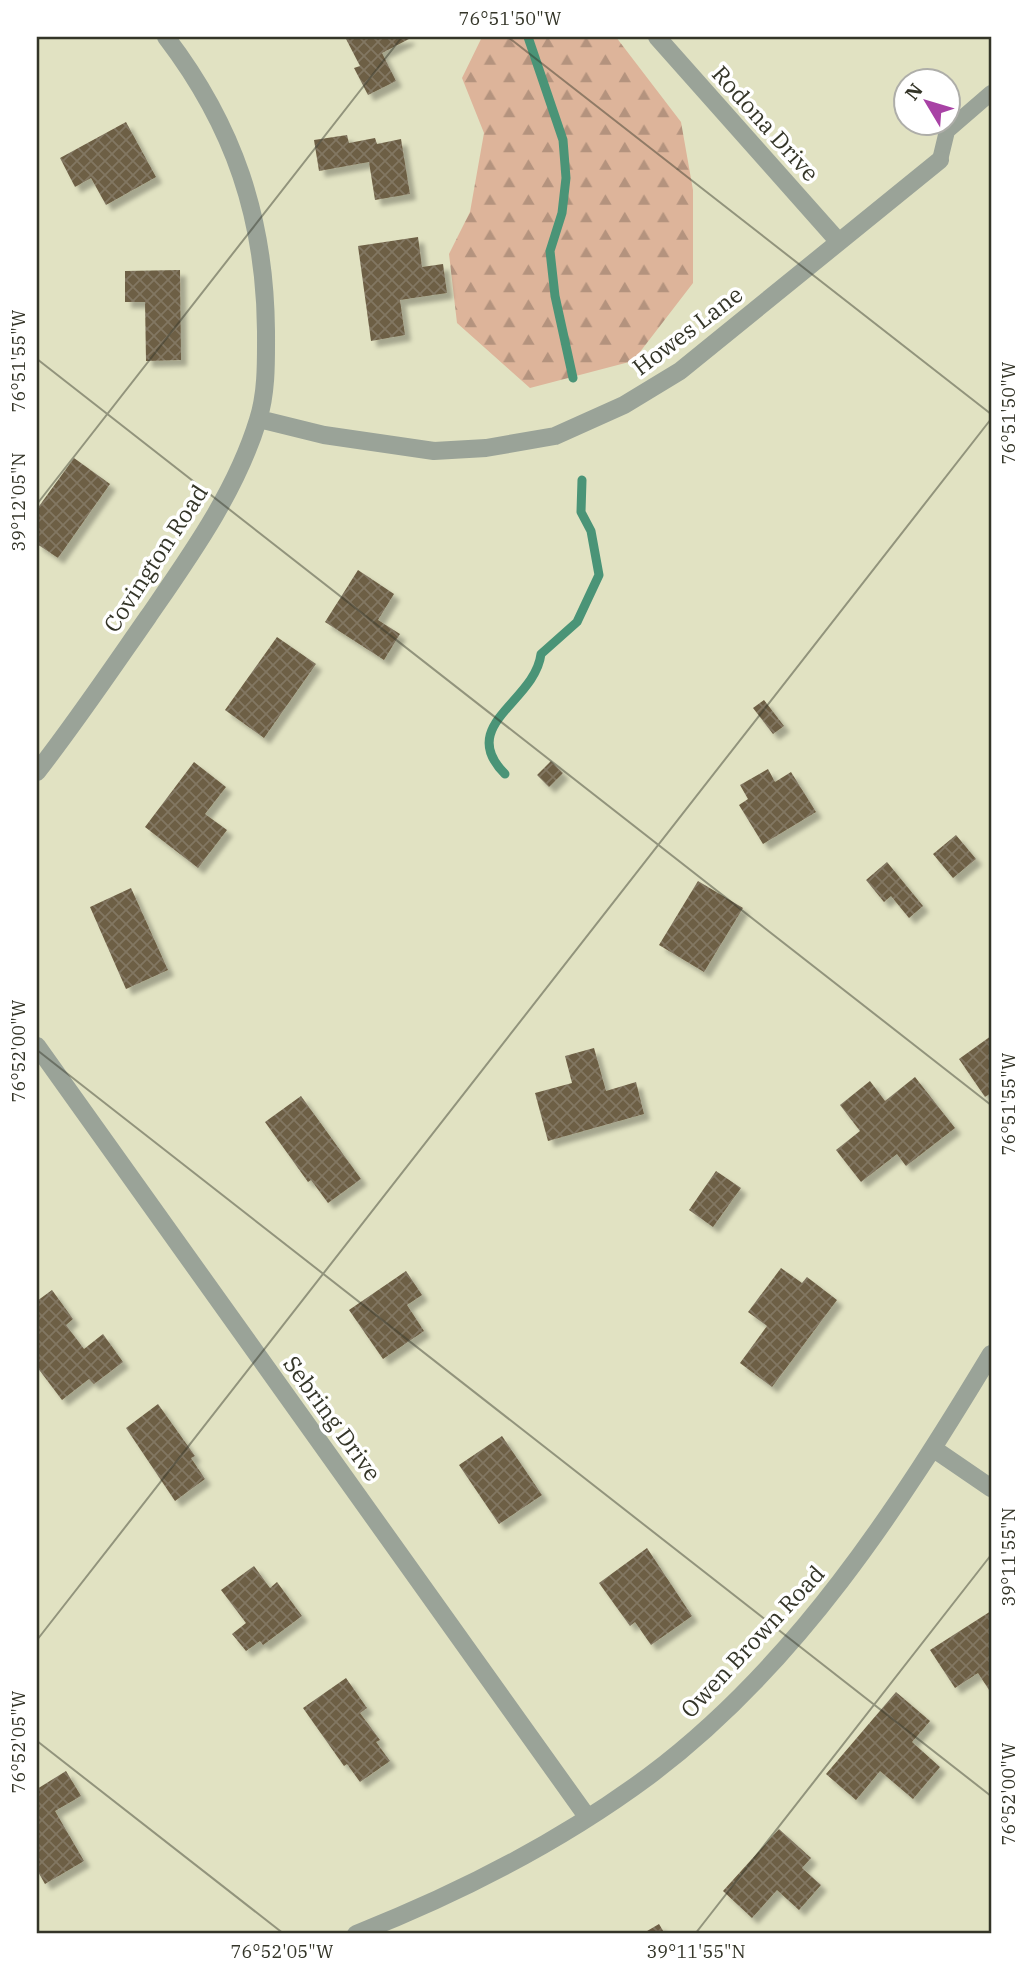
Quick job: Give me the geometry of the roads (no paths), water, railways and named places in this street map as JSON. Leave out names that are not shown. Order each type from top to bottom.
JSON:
[{"type":"street","name":"Covington Road","points":[[37,772],[80,717],[193,554],[229,488],[259,419],[266,367],[266,286],[257,232],[235,155],[215,110],[166,37]]},
{"type":"street","name":"Rodona Drive","points":[[657,37],[839,242]]},
{"type":"street","name":"Howes Lane","points":[[259,419],[346,440],[434,451],[486,448],[555,436],[624,405],[680,372],[940,160]]},
{"type":"street","name":"Sebring Drive","points":[[37,1046],[588,1818]]},
{"type":"street","name":"Owen Brown Road","points":[[356,1934],[425,1907],[501,1869],[588,1818],[650,1775],[697,1736],[802,1629],[851,1569],[934,1449],[991,1354]]},
{"type":"street","points":[[934,1449],[991,1488]]},
{"type":"lane","points":[[940,160],[947,131],[991,93]]},
{"type":"waterway","points":[[528,37],[563,140],[566,178],[562,213],[550,251],[555,296],[573,378]]},
{"type":"waterway","points":[[505,774],[492,757],[489,741],[493,727],[536,671],[541,654],[577,622],[599,575],[591,531],[581,512],[582,480]]}]
